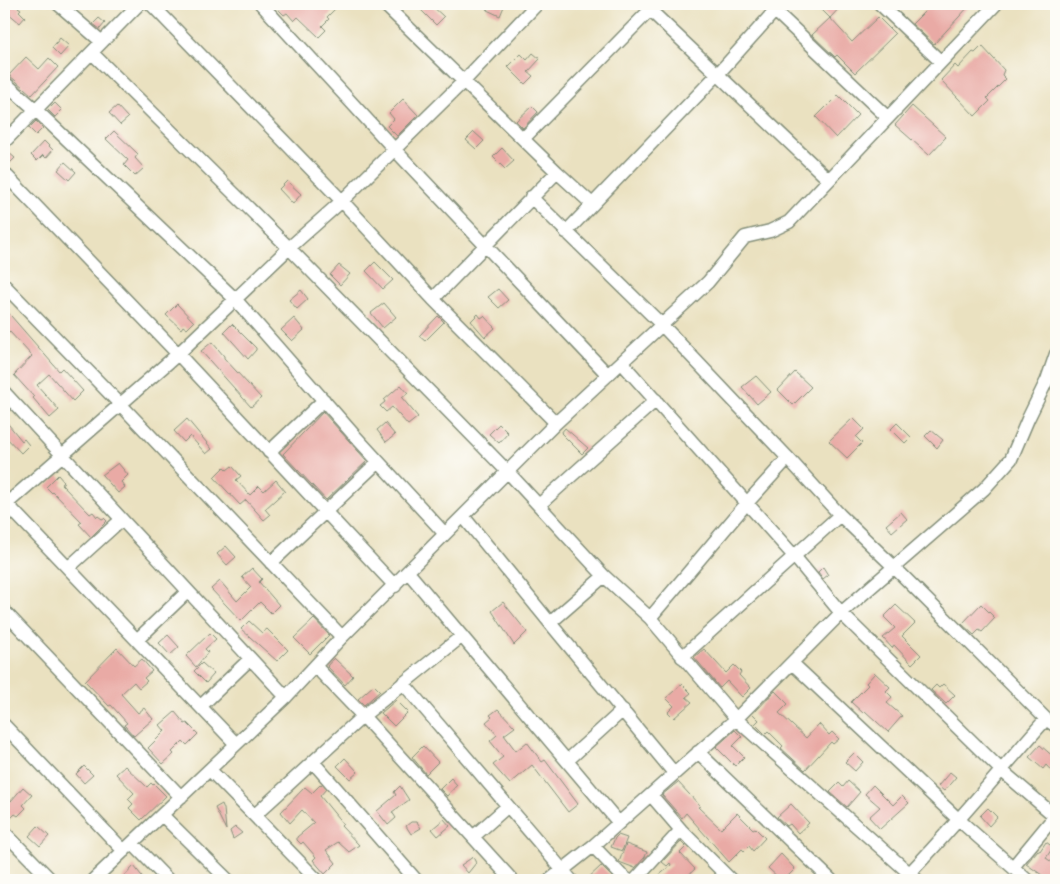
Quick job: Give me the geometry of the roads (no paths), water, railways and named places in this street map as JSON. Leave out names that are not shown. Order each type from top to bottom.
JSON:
[{"type":"street","points":[[58,4],[102,42]]},
{"type":"street","points":[[151,4],[342,200],[433,299],[556,423]]},
{"type":"street","points":[[261,4],[395,150],[608,375]]},
{"type":"street","points":[[384,4],[592,204]]},
{"type":"street","points":[[236,744],[5,504],[64,456],[178,354],[395,150],[538,4]]},
{"type":"street","points":[[880,4],[940,61]]},
{"type":"street","points":[[93,880],[286,696],[342,637],[556,423],[708,282],[745,237],[770,231],[789,222],[996,4]]},
{"type":"street","points":[[4,142],[92,53],[136,5]]},
{"type":"street","points":[[523,139],[653,7],[717,75],[829,180]]},
{"type":"street","points":[[566,232],[717,75],[778,8],[888,118]]},
{"type":"street","points":[[92,53],[289,248],[539,504],[604,576],[650,618],[736,719],[910,878],[1001,770],[1051,723],[840,515],[662,325],[531,197]]},
{"type":"street","points":[[4,82],[36,110],[235,299],[378,462],[445,534]]},
{"type":"street","points":[[433,299],[557,172]]},
{"type":"street","points":[[4,173],[178,354],[395,586]]},
{"type":"street","points":[[4,285],[122,405],[342,637]]},
{"type":"street","points":[[550,880],[567,876],[593,846],[736,719],[841,613],[984,489],[1011,459],[1047,380],[1056,354]]},
{"type":"street","points":[[622,363],[794,556],[841,613],[1001,770],[1056,817],[1013,867]]},
{"type":"street","points":[[4,392],[187,592],[286,696]]},
{"type":"street","points":[[269,452],[324,400]]},
{"type":"street","points":[[539,504],[656,400]]},
{"type":"street","points":[[650,618],[747,503],[788,458]]},
{"type":"street","points":[[271,563],[378,462]]},
{"type":"street","points":[[682,657],[840,515]]},
{"type":"street","points":[[463,516],[674,773]]},
{"type":"street","points":[[68,568],[121,520]]},
{"type":"street","points":[[408,572],[619,822]]},
{"type":"street","points":[[550,623],[604,576]]},
{"type":"street","points":[[137,640],[187,592]]},
{"type":"street","points":[[4,611],[181,797]]},
{"type":"street","points":[[255,815],[363,716],[462,636]]},
{"type":"street","points":[[201,706],[250,659]]},
{"type":"street","points":[[792,663],[959,820],[1027,880]]},
{"type":"street","points":[[315,666],[512,880]]},
{"type":"street","points":[[403,683],[567,876]]},
{"type":"street","points":[[568,760],[623,710]]},
{"type":"street","points":[[4,725],[128,847],[168,880]]},
{"type":"street","points":[[698,752],[831,880]]},
{"type":"street","points":[[313,762],[416,880]]},
{"type":"street","points":[[210,770],[318,880]]},
{"type":"street","points":[[651,795],[681,830],[731,880]]},
{"type":"street","points":[[473,837],[508,806]]},
{"type":"street","points":[[162,815],[228,880]]},
{"type":"street","points":[[635,880],[681,830]]},
{"type":"street","points":[[4,832],[51,880]]},
{"type":"street","points":[[593,846],[621,879]]}]
